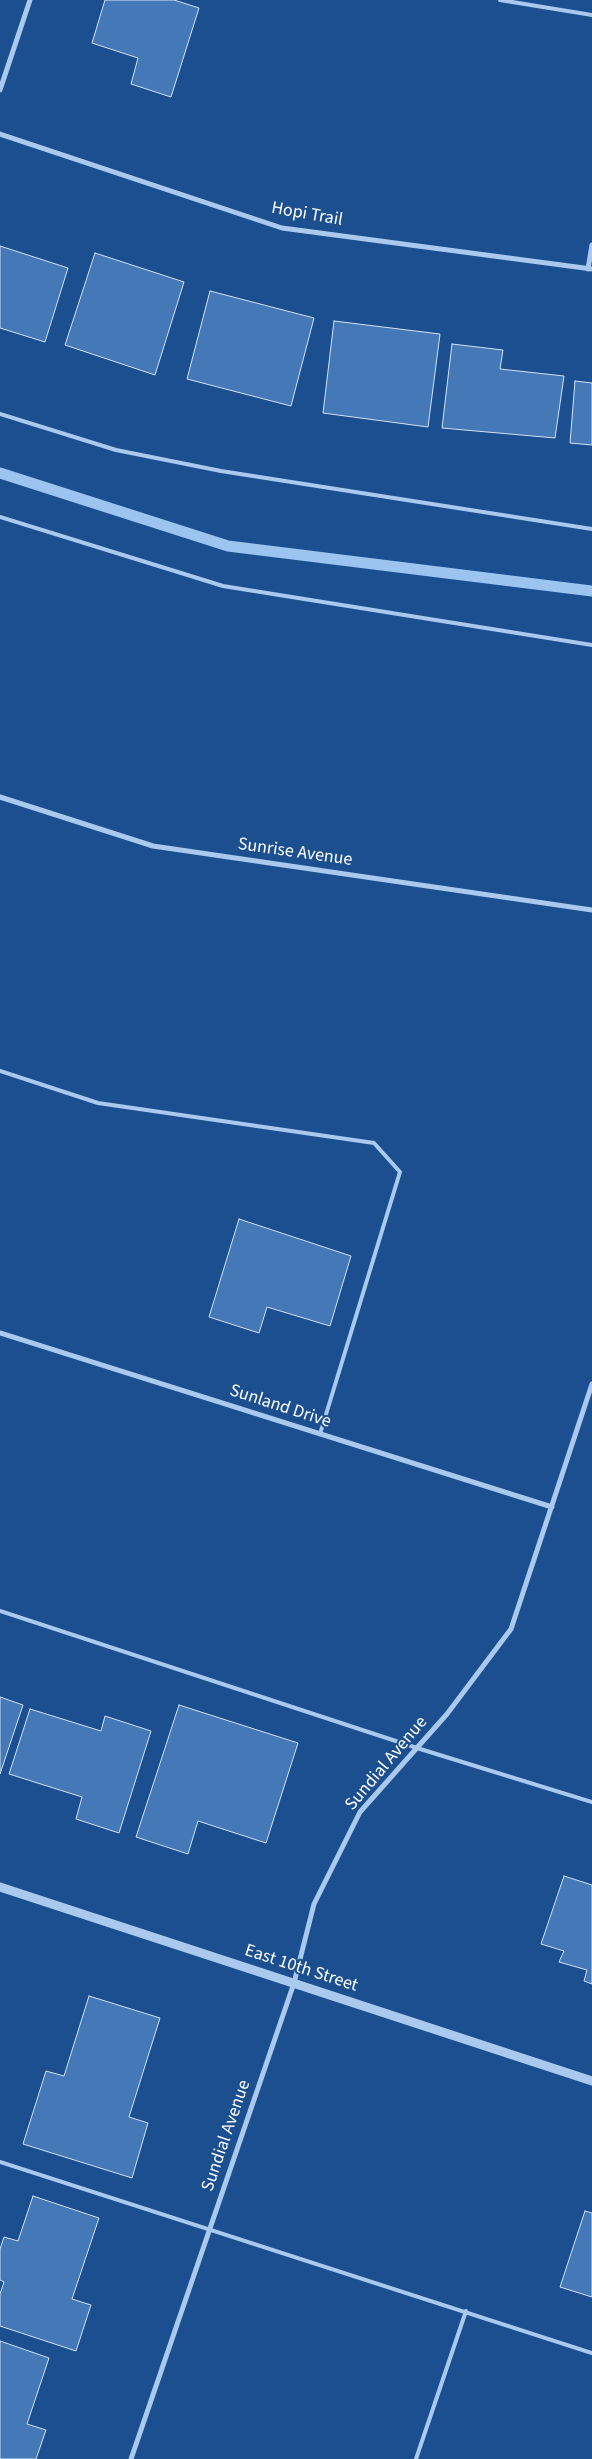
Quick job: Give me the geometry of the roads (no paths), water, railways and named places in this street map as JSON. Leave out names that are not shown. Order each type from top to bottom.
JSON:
[{"type":"street","points":[[0,90],[30,0]]},
{"type":"street","name":"Hopi Trail","points":[[0,134],[282,228],[590,269]]},
{"type":"street","points":[[590,269],[592,245]]},
{"type":"street","name":"Sunrise Avenue","points":[[0,797],[153,846],[592,910]]},
{"type":"street","name":"Sunland Drive","points":[[0,1333],[552,1507]]},
{"type":"street","name":"Sundial Avenue","points":[[131,2459],[294,1983],[314,1904],[360,1812],[447,1714],[511,1629],[592,1384]]},
{"type":"street","name":"East 10th Street","points":[[0,1887],[592,2081]]},
{"type":"lane","points":[[500,0],[592,15]]},
{"type":"lane","points":[[0,414],[116,450],[221,471],[592,529]]},
{"type":"lane","points":[[0,517],[223,586],[592,645]]},
{"type":"lane","points":[[0,1071],[98,1103],[374,1143],[400,1172],[320,1434]]},
{"type":"lane","points":[[0,1611],[418,1748],[592,1802]]},
{"type":"lane","points":[[0,2162],[592,2352]]},
{"type":"lane","points":[[416,2459],[466,2311]]},
{"type":"waterway","points":[[0,473],[228,546],[592,591]]}]
